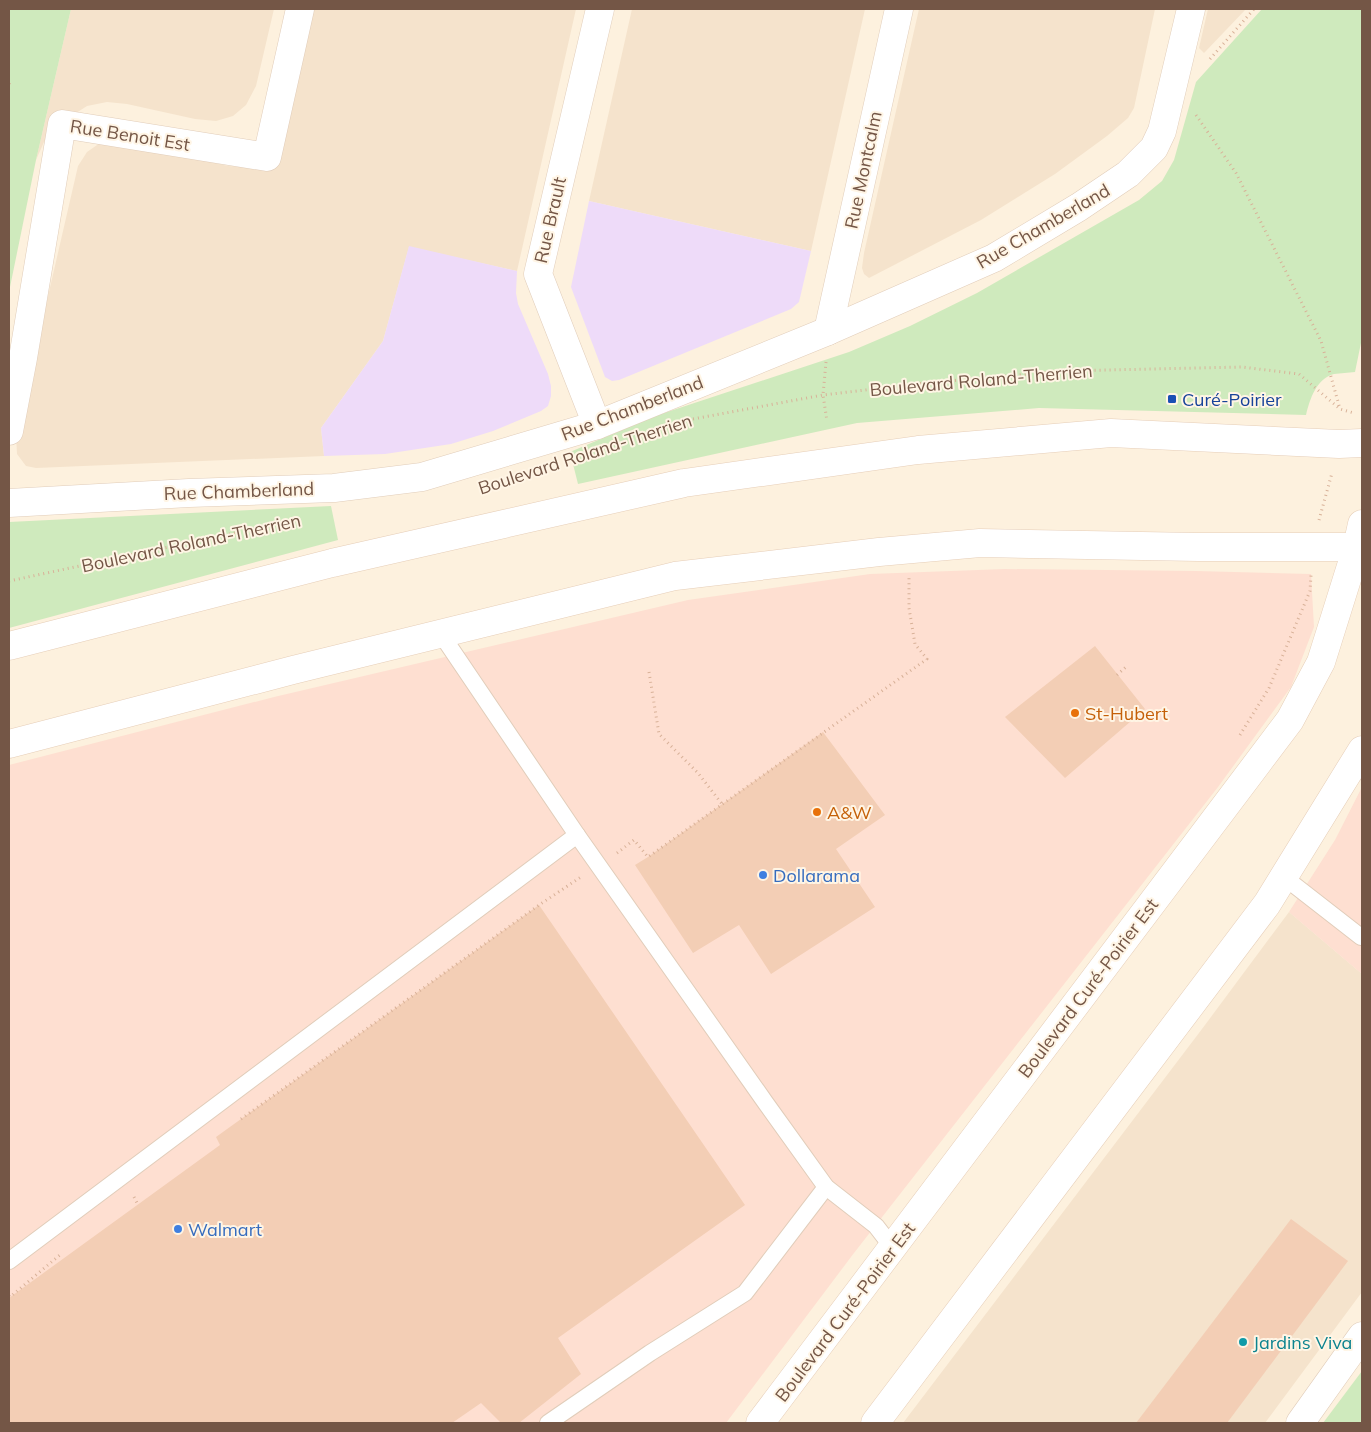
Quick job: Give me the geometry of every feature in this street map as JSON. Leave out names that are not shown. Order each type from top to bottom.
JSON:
[{"type":"main road","name":"Rue Benoit Est","points":[[9,431],[62,124],[267,157],[300,9]]},
{"type":"main road","name":"Rue Brault","points":[[597,426],[538,274],[600,9]]},
{"type":"main road","name":"Rue Montcalm","points":[[828,331],[899,9]]},
{"type":"main road","name":"Rue Chamberland","points":[[9,503],[189,493],[334,488],[422,477],[597,426],[828,331],[994,258],[1079,207],[1128,174],[1154,148],[1162,131],[1190,9]]},
{"type":"main road","points":[[9,646],[332,563],[684,483],[918,450],[1111,433],[1351,443]]},
{"type":"main road","points":[[9,744],[293,670],[676,576],[909,549],[980,543],[1312,547],[1360,540]]},
{"type":"main road","name":"Boulevard Curé-Poirier Est","points":[[760,1423],[1290,720],[1322,662],[1360,540]]},
{"type":"main road","points":[[875,1423],[1262,912],[1362,750]]},
{"type":"main road","points":[[1300,1423],[1362,1336]]},
{"type":"lane","points":[[441,634],[577,835],[826,1187],[876,1226],[893,1248]]},
{"type":"lane","points":[[9,1261],[577,835]]},
{"type":"lane","points":[[1284,877],[1362,936]]},
{"type":"lane","points":[[548,1423],[650,1353],[745,1294],[826,1187]]},
{"type":"path","points":[[1206,63],[1254,9]]},
{"type":"path","points":[[9,79],[9,86]]},
{"type":"path","points":[[1192,109],[1236,173],[1321,342],[1340,409]]},
{"type":"path","points":[[828,331],[823,395],[828,421]]},
{"type":"path","name":"Boulevard Roland-Therrien","points":[[691,420],[823,395],[924,383],[1063,371],[1242,367],[1299,374],[1340,409],[1358,413]]},
{"type":"path","points":[[1238,737],[1269,688],[1310,591],[1312,547],[1351,443]]},
{"type":"path","name":"Boulevard Roland-Therrien","points":[[9,581],[298,520]]},
{"type":"path","points":[[240,1120],[539,905],[599,866],[634,840],[648,857],[926,659],[915,644],[910,617],[909,549]]},
{"type":"path","points":[[1118,675],[1127,666]]},
{"type":"path","points":[[649,672],[659,734],[698,773],[722,804]]},
{"type":"path","points":[[132,1194],[138,1205]]},
{"type":"path","points":[[9,1296],[10,1298],[67,1248]]},
{"type":"shaded area","points":[[71,9],[274,9],[256,86],[246,105],[233,116],[216,121],[195,119],[127,104],[107,102],[87,106],[59,124],[44,142],[36,160]]},
{"type":"shaded area","points":[[313,9],[576,9],[517,271],[409,247],[383,341],[321,428],[324,456],[36,468],[26,466],[17,454],[16,435],[78,166],[87,152],[100,143],[148,147],[228,166],[243,167],[260,162]]},
{"type":"shaded area","points":[[632,9],[865,9],[811,251],[589,201]]},
{"type":"shaded area","points":[[919,9],[1155,9],[1134,108],[1128,118],[1055,174],[981,220],[869,278],[864,274],[862,268],[864,253]]},
{"type":"shaded area","points":[[1208,9],[1246,9],[1204,53],[1199,48]]},
{"type":"shaded area","points":[[589,201],[811,251],[799,302],[791,309],[619,380],[612,381],[605,377],[571,287]]},
{"type":"shaded area","points":[[409,246],[517,271],[516,293],[518,304],[548,374],[551,386],[548,406],[541,411],[493,431],[451,444],[385,454],[324,456],[321,428],[383,341]]},
{"type":"shaded area","points":[[1005,569],[1311,574],[1314,627],[1291,687],[1218,787],[854,1253],[726,1423],[9,1423],[9,765],[274,697],[688,600],[870,574]]},
{"type":"shaded area","points":[[1362,787],[1362,974],[1289,912],[1335,840]]},
{"type":"shaded area","points":[[1289,912],[1362,974],[1362,1292],[1265,1423],[903,1423],[1202,1029]]},
{"type":"green space","points":[[9,9],[71,9],[36,160],[9,292]]},
{"type":"green space","points":[[1262,9],[1362,9],[1362,338],[1355,372],[1334,374],[1323,380],[1312,396],[1306,415],[1039,408],[857,423],[578,484],[570,452],[655,416],[849,352],[910,326],[977,293],[1139,200],[1162,181],[1174,160],[1196,82]]},
{"type":"green space","points":[[331,506],[338,540],[9,628],[9,522]]},
{"type":"green space","points":[[1362,1371],[1362,1423],[1323,1423]]},
{"type":"building","name":"St-Hubert","points":[[1095,646],[1145,709],[1065,778],[1005,717]]},
{"type":"building","points":[[823,732],[885,815],[836,849],[875,907],[771,974],[739,925],[693,953],[635,865]]},
{"type":"building","points":[[539,905],[745,1205],[558,1338],[581,1374],[519,1423],[501,1423],[481,1403],[452,1423],[9,1423],[9,1298],[220,1145],[216,1137]]},
{"type":"building","name":"Jardins Viva","points":[[1291,1219],[1348,1261],[1227,1423],[1136,1423]]},
{"type":"place","name":"Curé-Poirier","points":[[1172,399]]},
{"type":"place","name":"St-Hubert","points":[[1075,713]]},
{"type":"place","name":"A&W","points":[[817,812]]},
{"type":"place","name":"Dollarama","points":[[763,875]]},
{"type":"place","name":"Walmart","points":[[178,1229]]},
{"type":"place","name":"Jardins Viva","points":[[1243,1342]]}]
